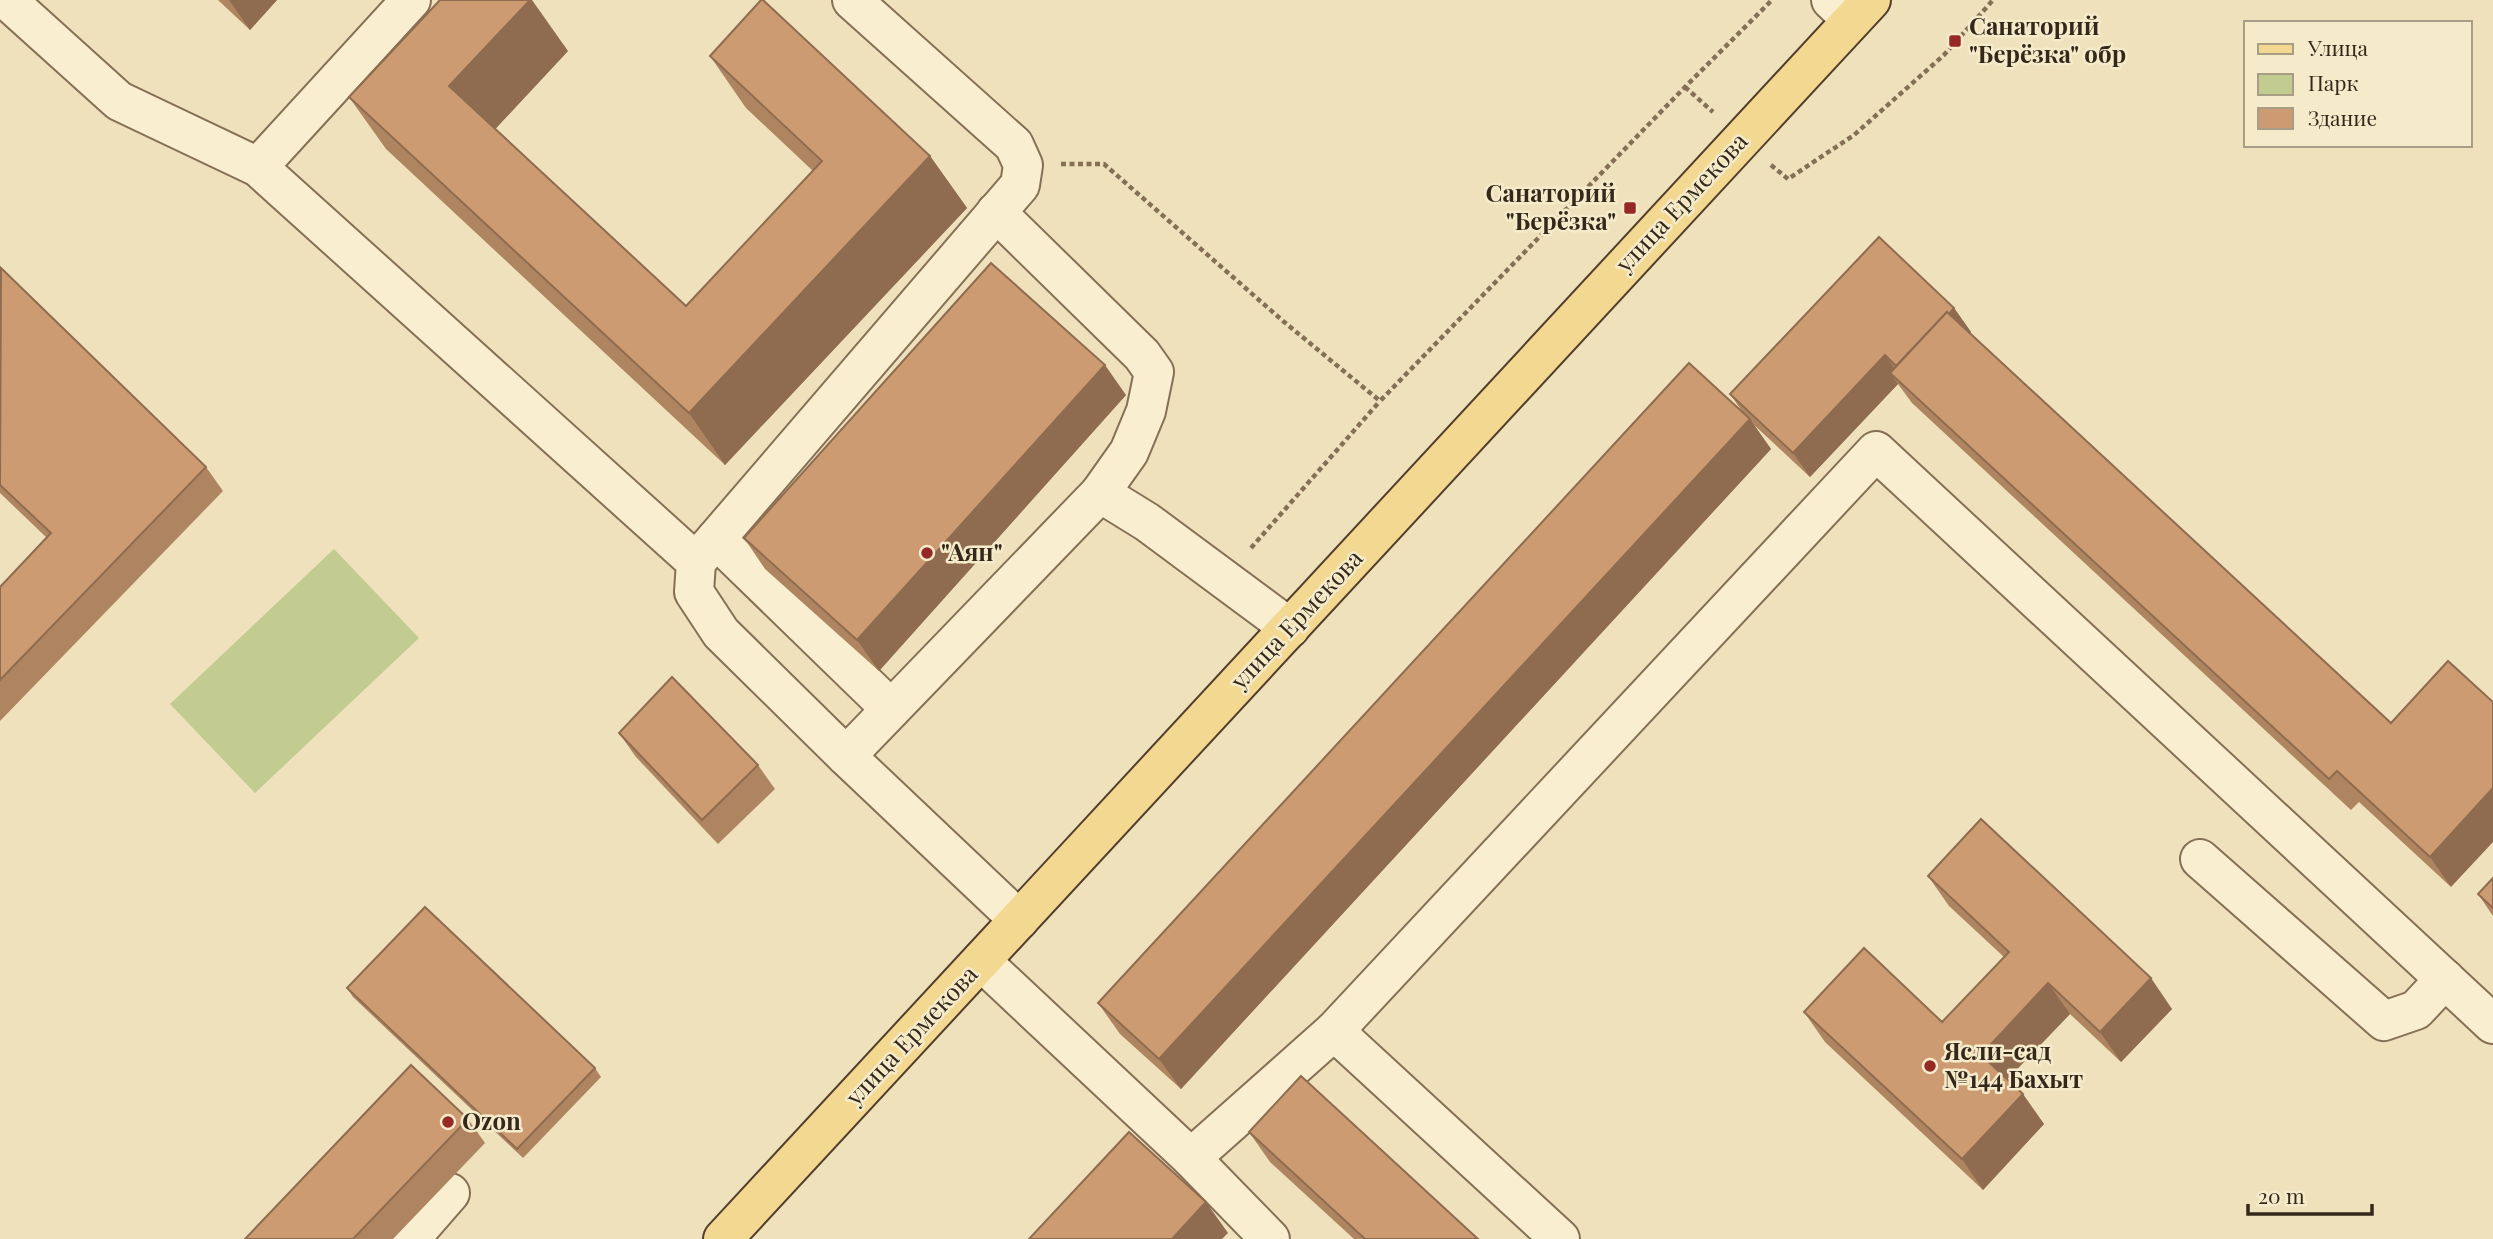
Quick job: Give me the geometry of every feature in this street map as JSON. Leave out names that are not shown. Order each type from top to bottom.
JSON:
[{"type":"main road","name":"улица Ермекова","points":[[723,1239],[1742,139],[1851,7]]},
{"type":"street","points":[[7,0],[119,101],[258,167],[891,709]]},
{"type":"street","points":[[258,167],[411,0]]},
{"type":"street","points":[[852,0],[1014,145],[1023,165],[1020,185],[706,550],[694,592],[720,633],[1019,920]]},
{"type":"street","points":[[846,756],[1100,493],[1129,452],[1146,411],[1154,372],[1142,355],[996,212]]},
{"type":"street","points":[[1191,1158],[1334,1031],[1876,451],[2493,1024]]},
{"type":"street","points":[[1100,493],[1147,522],[1290,628]]},
{"type":"street","points":[[2200,859],[2384,1021],[2416,1010],[2445,979]]},
{"type":"street","points":[[981,961],[1191,1158],[1270,1239]]},
{"type":"street","points":[[1334,1031],[1560,1239]]},
{"type":"street","points":[[410,1239],[450,1193]]},
{"type":"path","points":[[1224,579],[1380,401],[1772,0]]},
{"type":"path","points":[[1685,87],[1787,179],[1854,135],[1944,55],[1993,0]]},
{"type":"path","points":[[1023,165],[1104,164],[1283,321],[1380,401]]},
{"type":"green space","points":[[334,549],[419,638],[255,793],[170,704]]},
{"type":"building","points":[[440,0],[530,0],[449,86],[686,306],[822,161],[710,56],[761,0],[930,156],[689,413],[349,97]]},
{"type":"building","points":[[1879,237],[1954,308],[1949,314],[1947,312],[1896,366],[1885,355],[1793,453],[1730,394]]},
{"type":"building","points":[[991,263],[1105,365],[857,640],[744,538]]},
{"type":"building","points":[[1,268],[206,467],[0,680],[0,587],[51,533],[0,485]]},
{"type":"building","points":[[1947,312],[2391,723],[2448,661],[2493,702],[2493,788],[2430,857],[2337,771],[2329,779],[1890,373]]},
{"type":"building","points":[[1689,363],[1750,419],[1159,1059],[1098,1003]]},
{"type":"building","points":[[672,677],[758,765],[702,820],[619,733]]},
{"type":"building","points":[[1981,819],[2151,978],[2100,1032],[2048,983],[1981,1055],[2023,1094],[1962,1159],[1804,1012],[1864,948],[1942,1022],[2009,952],[1928,876]]},
{"type":"building","points":[[2493,878],[2493,908],[2478,894]]},
{"type":"building","points":[[425,907],[595,1068],[517,1149],[347,988]]},
{"type":"building","points":[[411,1065],[468,1119],[353,1239],[245,1239]]},
{"type":"building","points":[[1301,1076],[1478,1239],[1365,1239],[1249,1132]]},
{"type":"building","points":[[1129,1132],[1206,1202],[1172,1239],[1029,1239]]},
{"type":"place","name":"Санаторий \"Берёзка\" обр","points":[[1955,41]]},
{"type":"place","name":"Санаторий \"Берёзка\"","points":[[1630,208]]},
{"type":"place","name":"\"Аян\"","points":[[927,553]]},
{"type":"place","name":"Ясли-сад №144 Бахыт","points":[[1930,1066]]},
{"type":"place","name":"Ozon","points":[[448,1122]]}]
